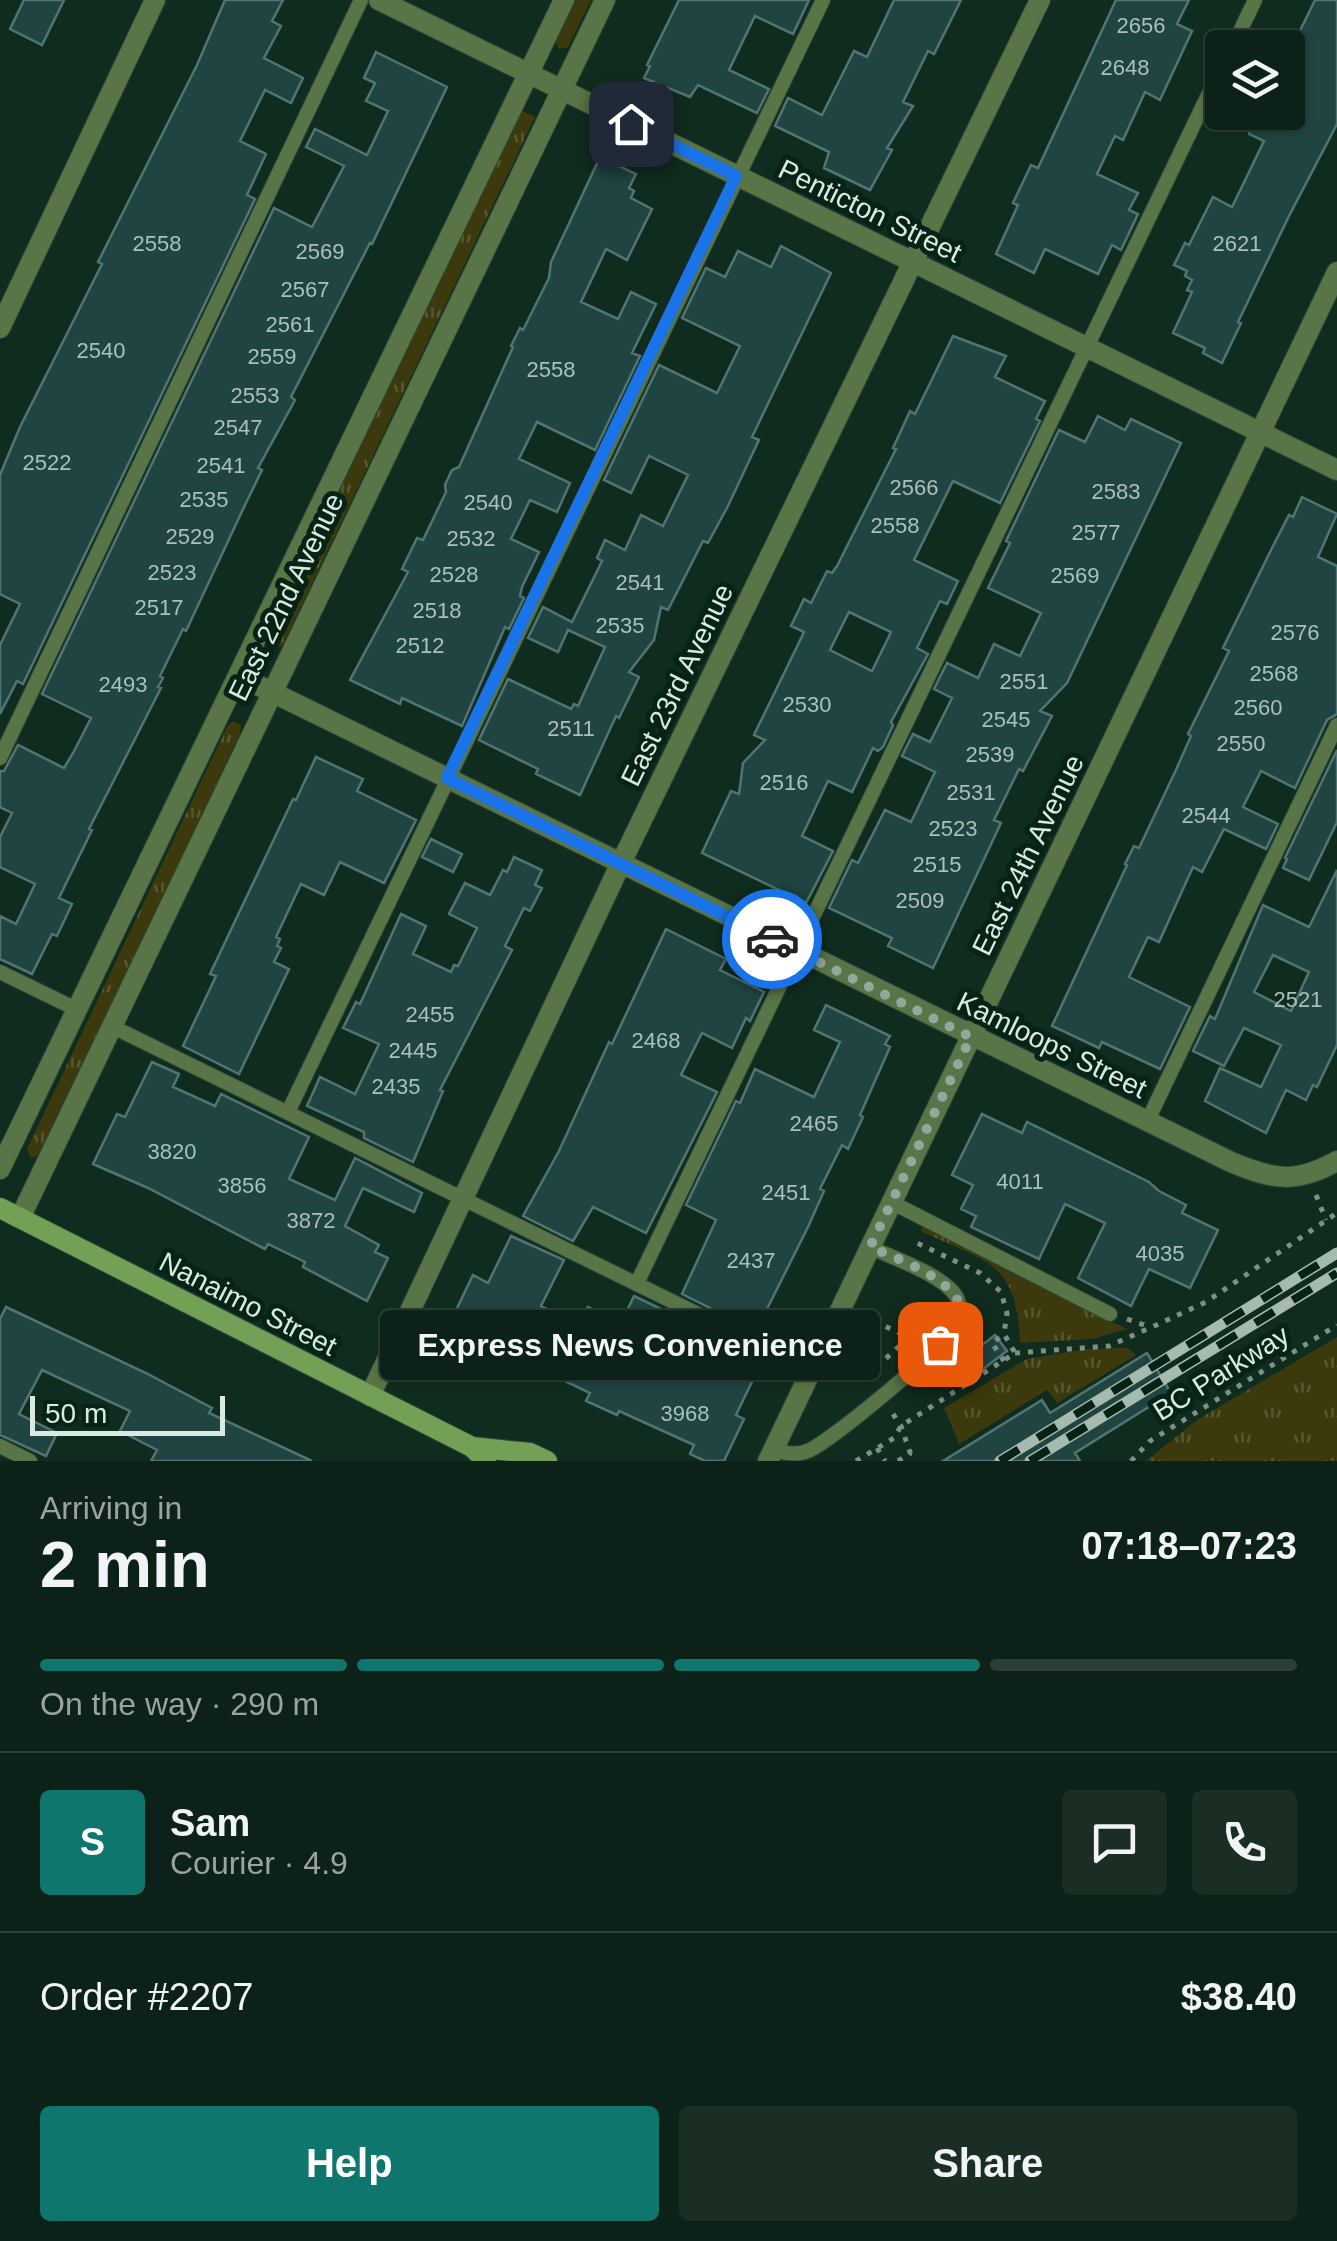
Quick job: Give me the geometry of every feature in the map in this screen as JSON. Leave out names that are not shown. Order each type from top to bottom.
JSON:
[{"type":"main road","name":"Nanaimo Street","points":[[0,1208],[479,1454],[530,1453],[547,1461]]},
{"type":"street","points":[[0,328],[155,0]]},
{"type":"street","name":"Penticton Street","points":[[379,0],[1337,470]]},
{"type":"street","name":"East 22nd Avenue","points":[[0,1169],[564,0]]},
{"type":"street","name":"East 22nd Avenue","points":[[20,1218],[605,0]]},
{"type":"street","name":"East 23rd Avenue","points":[[370,1396],[621,863],[1040,0]]},
{"type":"street","name":"East 24th Avenue","points":[[770,1456],[1337,272]]},
{"type":"street","name":"Kamloops Street","points":[[239,676],[1147,1122],[1261,1175],[1284,1179],[1308,1176]]},
{"type":"street","points":[[1308,1176],[1337,1161]]},
{"type":"lane","points":[[0,758],[361,0]]},
{"type":"lane","points":[[288,1112],[822,0]]},
{"type":"lane","points":[[1241,30],[1255,0]]},
{"type":"lane","points":[[637,1284],[1205,101]]},
{"type":"lane","points":[[1147,1122],[1337,724]]},
{"type":"lane","points":[[0,972],[78,1010]]},
{"type":"lane","points":[[111,1026],[812,1370]]},
{"type":"lane","points":[[892,1202],[1110,1314]]},
{"type":"lane","points":[[770,1456],[811,1450],[881,1397],[956,1326],[960,1309],[956,1295],[936,1278],[870,1247]]},
{"type":"lane","points":[[0,1446],[30,1461]]},
{"type":"path","points":[[1308,1176],[1326,1220]]},
{"type":"path","points":[[1015,1353],[1109,1346],[1138,1334],[1206,1302],[1337,1213]]},
{"type":"path","points":[[874,1321],[908,1338]]},
{"type":"path","points":[[855,1360],[869,1379],[923,1324]]},
{"type":"path","name":"BC Parkway","points":[[1132,1461],[1150,1441],[1337,1325]]},
{"type":"path","points":[[1004,1334],[992,1344],[1004,1361]]},
{"type":"path","points":[[892,1412],[902,1426],[912,1457],[898,1461]]},
{"type":"path","points":[[856,1461],[894,1438],[902,1426]]},
{"type":"path","points":[[877,1448],[885,1461]]},
{"type":"green space","points":[[575,0],[591,0],[568,47],[559,49],[555,41]]},
{"type":"green space","points":[[522,111],[535,117],[282,646],[274,649],[268,643]]},
{"type":"green space","points":[[233,721],[241,725],[240,734],[41,1154],[31,1158],[27,1149]]},
{"type":"green space","points":[[923,1226],[1128,1329],[1092,1339],[1020,1343],[1013,1295],[1005,1280],[981,1259],[921,1231]]},
{"type":"green space","points":[[1337,1337],[1337,1461],[1146,1461],[1197,1420]]},
{"type":"green space","points":[[1127,1348],[1136,1355],[1057,1403],[1047,1390],[959,1444],[944,1408],[1027,1359],[1087,1349]]},
{"type":"building","points":[[24,0],[64,0],[42,45],[10,29]]},
{"type":"building","points":[[225,0],[283,0],[272,21],[281,26],[264,58],[303,78],[291,103],[265,90],[240,141],[266,154],[247,195],[255,199],[23,684],[17,681],[0,714],[0,645],[20,604],[0,594],[0,475]]},
{"type":"building","points":[[679,0],[809,0],[793,34],[755,16],[729,70],[769,89],[757,113],[698,85],[690,97],[644,78]]},
{"type":"building","points":[[894,0],[961,0],[934,54],[928,51],[903,102],[913,106],[887,148],[892,150],[870,190],[824,168],[829,152],[775,126],[788,98],[822,115],[854,51],[867,57]]},
{"type":"building","points":[[1116,0],[1189,0],[1177,24],[1192,31],[1160,100],[1145,92],[1123,140],[1115,136],[1097,174],[1138,193],[1129,210],[1138,214],[1121,250],[1112,245],[1098,274],[1045,249],[1034,273],[996,254],[1018,205],[1013,203],[1031,165],[1038,168]]},
{"type":"building","points":[[1315,0],[1337,0],[1337,124],[1289,216],[1222,363],[1203,353],[1205,348],[1173,333],[1192,292],[1187,290],[1192,280],[1185,276],[1187,271],[1174,265],[1185,243],[1189,245],[1213,197],[1232,207],[1264,141],[1249,134],[1251,130],[1305,130],[1305,30],[1300,30]]},
{"type":"building","points":[[376,52],[447,87],[372,244],[291,397],[295,400],[258,468],[262,470],[186,631],[183,629],[160,676],[161,688],[89,829],[92,830],[59,898],[72,904],[32,974],[0,959],[0,916],[16,924],[35,884],[0,867],[0,837],[12,813],[0,807],[0,771],[4,771],[18,745],[64,768],[73,753],[91,718],[42,694],[274,208],[312,227],[344,166],[306,147],[315,129],[367,155],[388,111],[366,101],[375,83],[364,78]]},
{"type":"building","points":[[600,157],[636,174],[629,188],[634,191],[631,198],[652,209],[627,260],[606,249],[581,302],[618,319],[631,292],[656,304],[632,353],[640,356],[595,450],[537,422],[519,459],[570,483],[557,512],[530,500],[511,539],[539,552],[522,587],[520,596],[524,598],[509,629],[505,627],[462,726],[402,698],[400,704],[350,680],[408,572],[402,569],[417,538],[423,540],[452,470],[459,467],[511,346],[549,278],[551,262]]},
{"type":"building","points":[[781,246],[831,273],[752,437],[759,440],[728,506],[708,543],[703,541],[668,610],[661,607],[654,640],[629,672],[639,677],[619,718],[616,716],[580,795],[479,740],[508,679],[571,709],[574,704],[578,706],[605,647],[568,630],[558,652],[528,638],[543,607],[572,622],[602,561],[597,558],[605,540],[625,550],[641,515],[663,526],[688,475],[649,456],[631,493],[604,480],[659,365],[717,393],[740,346],[682,318],[706,268],[725,277],[738,251],[771,267]]},
{"type":"building","points":[[953,336],[1006,356],[995,377],[1045,401],[1036,419],[1040,421],[1000,503],[953,481],[914,560],[958,581],[947,604],[940,601],[917,648],[928,654],[891,722],[883,747],[878,751],[873,748],[852,792],[828,781],[802,836],[833,851],[806,903],[702,853],[731,791],[739,794],[743,763],[765,740],[754,735],[804,632],[791,626],[804,599],[811,603],[827,571],[832,573],[837,566],[896,449],[893,448],[910,411],[915,414]],"holes":[[[849,612],[891,632],[872,671],[830,650]]]},
{"type":"building","points":[[1098,416],[1125,430],[1131,419],[1181,443],[1067,683],[1040,711],[1052,716],[1023,771],[1019,769],[994,820],[1001,823],[933,968],[888,946],[892,938],[829,908],[852,860],[858,863],[885,810],[911,822],[935,772],[902,756],[913,734],[930,742],[952,698],[934,689],[947,663],[978,678],[994,644],[1020,656],[1041,613],[988,588],[1059,430],[1085,442]]},
{"type":"building","points":[[1302,497],[1337,514],[1318,557],[1337,566],[1337,714],[1327,720],[1295,788],[1261,771],[1243,807],[1278,824],[1266,849],[1224,829],[1202,872],[1193,867],[1159,942],[1148,937],[1129,977],[1190,1007],[1160,1069],[1102,1042],[1099,1048],[1052,1026],[1125,864],[1134,846],[1139,848],[1175,772],[1191,736],[1188,734],[1229,651],[1223,648],[1289,515],[1293,517]]},
{"type":"building","points":[[1337,750],[1337,822],[1309,880],[1283,868],[1285,858]]},
{"type":"building","points":[[316,757],[363,779],[357,791],[416,820],[384,883],[340,862],[324,895],[301,884],[276,937],[281,948],[274,962],[289,969],[239,1074],[183,1046],[216,976],[210,974]]},
{"type":"building","points":[[431,839],[462,854],[453,872],[422,857]]},
{"type":"building","points":[[514,857],[542,870],[535,885],[542,888],[530,911],[524,908],[505,946],[512,950],[440,1090],[443,1091],[413,1162],[364,1138],[364,1132],[307,1106],[320,1077],[355,1094],[379,1044],[343,1028],[356,1002],[360,1004],[401,914],[426,926],[413,954],[451,972],[477,928],[449,914],[465,883],[490,895]]},
{"type":"building","points":[[1337,870],[1337,1045],[1317,1087],[1313,1085],[1306,1100],[1286,1090],[1266,1133],[1205,1101],[1220,1068],[1261,1087],[1281,1045],[1244,1028],[1224,1066],[1193,1051],[1210,1016],[1215,1019],[1263,905],[1309,927]],"holes":[[[1273,955],[1309,972],[1291,1011],[1254,992]]]},
{"type":"building","points":[[666,929],[726,959],[720,970],[764,992],[732,1048],[702,1033],[681,1075],[717,1092],[646,1233],[593,1207],[573,1241],[523,1216],[559,1151]]},
{"type":"building","points":[[826,1005],[890,1036],[885,1044],[890,1047],[848,1149],[842,1145],[820,1189],[824,1191],[808,1227],[756,1331],[682,1294],[716,1220],[686,1205],[755,1069],[814,1097],[840,1042],[814,1030]]},
{"type":"building","points":[[152,1062],[179,1074],[173,1087],[215,1106],[221,1094],[309,1137],[289,1179],[335,1200],[355,1158],[422,1193],[414,1212],[363,1188],[345,1226],[379,1245],[375,1252],[388,1258],[367,1301],[303,1267],[305,1262],[268,1244],[265,1249],[93,1164],[117,1114],[125,1117]]},
{"type":"building","points":[[982,1114],[1022,1133],[1027,1122],[1149,1182],[1186,1205],[1182,1213],[1218,1230],[1190,1288],[1149,1269],[1131,1306],[1078,1278],[1105,1223],[1065,1204],[1039,1259],[971,1227],[976,1216],[961,1209],[973,1185],[952,1175]]},
{"type":"building","points":[[511,1236],[564,1260],[541,1306],[579,1325],[588,1307],[621,1323],[634,1296],[747,1350],[746,1353],[762,1361],[736,1415],[744,1419],[724,1461],[705,1461],[690,1454],[694,1445],[619,1411],[617,1415],[586,1401],[590,1393],[542,1370],[539,1377],[511,1364],[509,1368],[445,1333],[473,1275],[488,1283]]},
{"type":"building","points":[[6,1307],[146,1373],[212,1408],[209,1413],[312,1461],[151,1461],[157,1450],[120,1431],[130,1411],[42,1370],[19,1414],[57,1433],[46,1456],[0,1435],[0,1319]]},
{"type":"building","points":[[995,1335],[1007,1351],[975,1375],[963,1360]]},
{"type":"building","points":[[1147,1353],[1171,1393],[1075,1453],[1080,1461],[943,1461],[1042,1400],[1050,1413]]},
{"type":"railway","points":[[1000,1461],[1337,1253]]},
{"type":"railway","points":[[1030,1461],[1337,1273]]},
{"type":"way so far","points":[[772,939],[971,1037],[870,1247],[936,1278],[956,1295],[960,1309],[956,1326],[940,1344]]},
{"type":"place","name":"Express News Convenience","points":[[940,1344]]},
{"type":"route","points":[[631,124],[736,176],[447,778],[772,939]]}]
